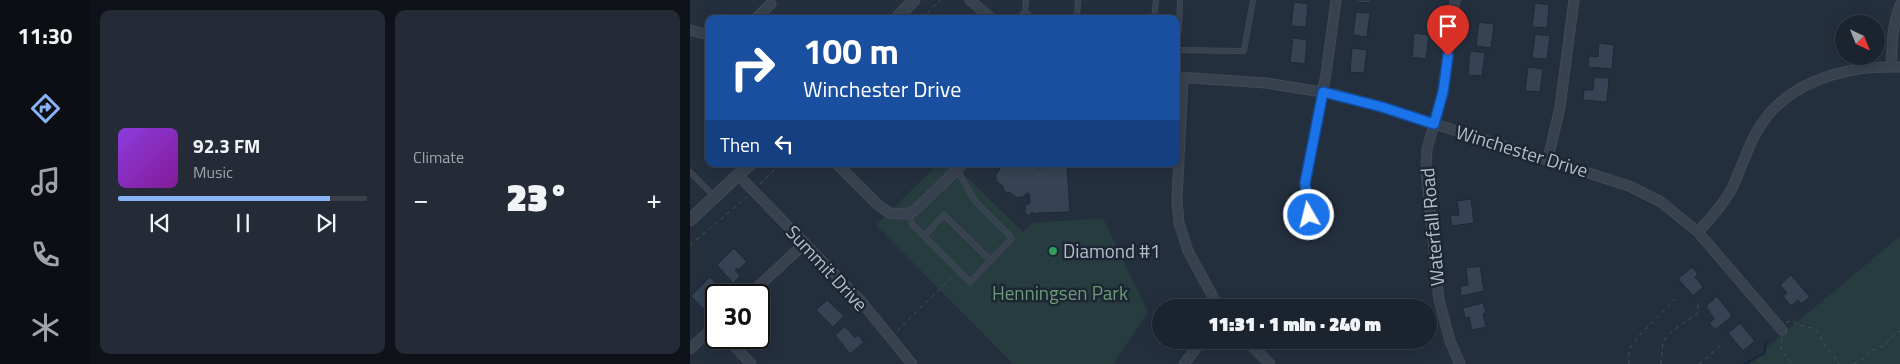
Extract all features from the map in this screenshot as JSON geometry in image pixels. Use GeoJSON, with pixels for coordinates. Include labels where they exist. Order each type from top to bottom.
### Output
{"type":"FeatureCollection","features":[{"type":"Feature","properties":{"kind":"street"},"geometry":{"type":"LineString","coordinates":[[900,15],[914,0]]}},
{"type":"Feature","properties":{"kind":"street"},"geometry":{"type":"LineString","coordinates":[[970,0],[987,15]]}},
{"type":"Feature","properties":{"kind":"street"},"geometry":{"type":"LineString","coordinates":[[1309,215],[1305,183],[1323,92],[1336,0]]}},
{"type":"Feature","properties":{"kind":"street","name":"Waterfall Road"},"geometry":{"type":"LineString","coordinates":[[1455,0],[1443,92],[1427,149],[1426,170],[1438,290],[1443,321],[1460,364]]}},
{"type":"Feature","properties":{"kind":"street"},"geometry":{"type":"LineString","coordinates":[[1548,159],[1560,107],[1574,0]]}},
{"type":"Feature","properties":{"kind":"street"},"geometry":{"type":"LineString","coordinates":[[759,15],[771,4]]}},
{"type":"Feature","properties":{"kind":"street"},"geometry":{"type":"LineString","coordinates":[[1698,232],[1718,210],[1728,194],[1759,126],[1783,100],[1802,86],[1837,72],[1865,68],[1895,67],[1892,37],[1894,22],[1900,5]]}},
{"type":"Feature","properties":{"kind":"street"},"geometry":{"type":"LineString","coordinates":[[690,30],[705,34]]}},
{"type":"Feature","properties":{"kind":"street","name":"Winchester Drive"},"geometry":{"type":"LineString","coordinates":[[1180,78],[1266,83],[1323,92],[1382,107],[1614,180],[1643,192],[1670,208],[1698,232],[1779,328]]}},
{"type":"Feature","properties":{"kind":"street"},"geometry":{"type":"LineString","coordinates":[[690,220],[747,167]]}},
{"type":"Feature","properties":{"kind":"street"},"geometry":{"type":"LineString","coordinates":[[840,167],[879,206],[890,213],[903,214],[914,211],[960,167]]}},
{"type":"Feature","properties":{"kind":"street"},"geometry":{"type":"LineString","coordinates":[[1178,167],[1177,200],[1179,222],[1188,250],[1214,299]]}},
{"type":"Feature","properties":{"kind":"street","name":"Summit Drive"},"geometry":{"type":"LineString","coordinates":[[738,175],[859,300],[912,364]]}},
{"type":"Feature","properties":{"kind":"street"},"geometry":{"type":"LineString","coordinates":[[761,284],[805,243]]}},
{"type":"Feature","properties":{"kind":"street"},"geometry":{"type":"LineString","coordinates":[[690,349],[705,335]]}},
{"type":"Feature","properties":{"kind":"street"},"geometry":{"type":"LineString","coordinates":[[737,349],[751,364]]}},
{"type":"Feature","properties":{"kind":"street"},"geometry":{"type":"LineString","coordinates":[[1184,364],[1195,349]]}},
{"type":"Feature","properties":{"kind":"street"},"geometry":{"type":"LineString","coordinates":[[1255,349],[1270,364]]}},
{"type":"Feature","properties":{"kind":"lane"},"geometry":{"type":"LineString","coordinates":[[1022,15],[1025,12],[1026,0]]}},
{"type":"Feature","properties":{"kind":"lane"},"geometry":{"type":"LineString","coordinates":[[1077,15],[1078,0]]}},
{"type":"Feature","properties":{"kind":"lane"},"geometry":{"type":"LineString","coordinates":[[1154,15],[1156,0]]}},
{"type":"Feature","properties":{"kind":"lane"},"geometry":{"type":"LineString","coordinates":[[1180,0],[1180,15]]}},
{"type":"Feature","properties":{"kind":"lane"},"geometry":{"type":"LineString","coordinates":[[1180,50],[1244,51],[1253,0]]}},
{"type":"Feature","properties":{"kind":"lane"},"geometry":{"type":"LineString","coordinates":[[1025,12],[1029,15]]}},
{"type":"Feature","properties":{"kind":"lane"},"geometry":{"type":"LineString","coordinates":[[908,213],[912,224],[970,282],[1012,238],[975,201],[960,167]]}},
{"type":"Feature","properties":{"kind":"lane"},"geometry":{"type":"LineString","coordinates":[[690,172],[715,197]]}},
{"type":"Feature","properties":{"kind":"lane"},"geometry":{"type":"LineString","coordinates":[[924,236],[944,215],[990,260]]}},
{"type":"Feature","properties":{"kind":"path"},"geometry":{"type":"LineString","coordinates":[[926,15],[940,0]]}},
{"type":"Feature","properties":{"kind":"path"},"geometry":{"type":"LineString","coordinates":[[690,245],[753,191],[777,167]]}},
{"type":"Feature","properties":{"kind":"path"},"geometry":{"type":"LineString","coordinates":[[890,338],[959,270]]}},
{"type":"Feature","properties":{"kind":"path"},"geometry":{"type":"LineString","coordinates":[[1629,364],[1629,349],[1637,338],[1675,299]]}},
{"type":"Feature","properties":{"kind":"path"},"geometry":{"type":"LineString","coordinates":[[1661,364],[1664,341],[1675,328],[1687,323],[1697,314],[1698,304]]}},
{"type":"Feature","properties":{"kind":"path"},"geometry":{"type":"LineString","coordinates":[[1792,364],[1781,350],[1779,328],[1793,320],[1799,325],[1813,327],[1839,364]]}},
{"type":"Feature","properties":{"kind":"path"},"geometry":{"type":"LineString","coordinates":[[1854,364],[1863,359],[1873,349],[1885,346],[1900,331]]}},
{"type":"Feature","properties":{"kind":"path"},"geometry":{"type":"LineString","coordinates":[[1699,364],[1718,348],[1723,341]]}},
{"type":"Feature","properties":{"kind":"green space","name":"Henningsen Park"},"geometry":{"type":"Polygon","coordinates":[[[935,167],[957,167],[1023,232],[1032,223],[1103,218],[1148,312],[1113,364],[1013,364],[876,225],[935,167]]]}},
{"type":"Feature","properties":{"kind":"green space"},"geometry":{"type":"Polygon","coordinates":[[[1900,236],[1900,364],[1747,364],[1900,236]]]}},
{"type":"Feature","properties":{"kind":"building"},"geometry":{"type":"Polygon","coordinates":[[[1356,0],[1371,0],[1371,3],[1356,2],[1356,0]]]}},
{"type":"Feature","properties":{"kind":"building"},"geometry":{"type":"Polygon","coordinates":[[[1294,2],[1308,4],[1306,27],[1291,26],[1294,2]]]}},
{"type":"Feature","properties":{"kind":"building"},"geometry":{"type":"Polygon","coordinates":[[[1535,3],[1549,5],[1547,28],[1532,27],[1535,3]]]}},
{"type":"Feature","properties":{"kind":"building"},"geometry":{"type":"Polygon","coordinates":[[[1356,12],[1370,13],[1367,37],[1353,35],[1356,12]]]}},
{"type":"Feature","properties":{"kind":"building"},"geometry":{"type":"Polygon","coordinates":[[[1479,22],[1494,24],[1491,48],[1476,46],[1479,22]]]}},
{"type":"Feature","properties":{"kind":"building"},"geometry":{"type":"Polygon","coordinates":[[[1414,33],[1429,35],[1426,59],[1412,57],[1414,33]]]}},
{"type":"Feature","properties":{"kind":"building"},"geometry":{"type":"Polygon","coordinates":[[[1535,34],[1550,36],[1547,59],[1532,58],[1535,34]]]}},
{"type":"Feature","properties":{"kind":"building"},"geometry":{"type":"Polygon","coordinates":[[[1293,38],[1307,40],[1305,64],[1290,62],[1293,38]]]}},
{"type":"Feature","properties":{"kind":"building"},"geometry":{"type":"Polygon","coordinates":[[[1599,43],[1614,45],[1612,69],[1588,67],[1589,56],[1598,57],[1599,43]]]}},
{"type":"Feature","properties":{"kind":"building"},"geometry":{"type":"Polygon","coordinates":[[[1352,48],[1367,50],[1364,73],[1350,72],[1352,48]]]}},
{"type":"Feature","properties":{"kind":"building"},"geometry":{"type":"Polygon","coordinates":[[[1470,51],[1485,53],[1482,76],[1468,75],[1470,51]]]}},
{"type":"Feature","properties":{"kind":"building"},"geometry":{"type":"Polygon","coordinates":[[[1528,67],[1543,69],[1540,92],[1525,91],[1528,67]]]}},
{"type":"Feature","properties":{"kind":"building"},"geometry":{"type":"Polygon","coordinates":[[[1594,77],[1609,78],[1607,102],[1583,100],[1584,90],[1593,90],[1594,77]]]}},
{"type":"Feature","properties":{"kind":"building"},"geometry":{"type":"Polygon","coordinates":[[[999,167],[1067,167],[1070,212],[1037,213],[1034,215],[1034,213],[1031,213],[1029,216],[1024,212],[1026,209],[1024,206],[1030,203],[1029,193],[1023,197],[1016,198],[1013,194],[1010,195],[1010,192],[1007,193],[1003,186],[996,181],[996,174],[1000,170],[999,167]]]}},
{"type":"Feature","properties":{"kind":"building"},"geometry":{"type":"Polygon","coordinates":[[[1471,199],[1474,223],[1452,226],[1450,216],[1459,215],[1457,201],[1471,199]]]}},
{"type":"Feature","properties":{"kind":"building"},"geometry":{"type":"Polygon","coordinates":[[[734,248],[747,262],[738,270],[737,268],[735,270],[740,276],[733,283],[717,265],[734,248]]]}},
{"type":"Feature","properties":{"kind":"building"},"geometry":{"type":"Polygon","coordinates":[[[1480,266],[1484,291],[1461,296],[1460,286],[1468,285],[1466,268],[1480,266]]]}},
{"type":"Feature","properties":{"kind":"building"},"geometry":{"type":"Polygon","coordinates":[[[1692,267],[1698,274],[1695,277],[1703,287],[1693,296],[1678,279],[1692,267]]]}},
{"type":"Feature","properties":{"kind":"building"},"geometry":{"type":"Polygon","coordinates":[[[1791,275],[1810,297],[1801,304],[1798,300],[1791,306],[1783,296],[1787,293],[1780,285],[1791,275]]]}},
{"type":"Feature","properties":{"kind":"building"},"geometry":{"type":"Polygon","coordinates":[[[710,277],[716,284],[705,284],[705,307],[703,309],[691,296],[710,277]]]}},
{"type":"Feature","properties":{"kind":"building"},"geometry":{"type":"Polygon","coordinates":[[[1717,296],[1732,316],[1715,330],[1709,323],[1714,319],[1706,306],[1717,296]]]}},
{"type":"Feature","properties":{"kind":"building"},"geometry":{"type":"Polygon","coordinates":[[[827,300],[844,316],[833,327],[816,310],[827,300]]]}},
{"type":"Feature","properties":{"kind":"building"},"geometry":{"type":"Polygon","coordinates":[[[1483,303],[1486,313],[1483,314],[1486,327],[1472,330],[1469,317],[1465,318],[1463,308],[1483,303]]]}},
{"type":"Feature","properties":{"kind":"building"},"geometry":{"type":"Polygon","coordinates":[[[1740,323],[1755,341],[1743,351],[1728,333],[1740,323]]]}},
{"type":"Feature","properties":{"kind":"building"},"geometry":{"type":"Polygon","coordinates":[[[845,326],[855,338],[858,335],[864,342],[850,354],[835,335],[845,326]]]}},
{"type":"Feature","properties":{"kind":"waterway"},"geometry":{"type":"LineString","coordinates":[[1745,364],[1764,353],[1766,342]]}},
{"type":"Feature","properties":{"kind":"place","name":"Diamond #1"},"geometry":{"type":"Point","coordinates":[1053,251]}},
{"type":"Feature","properties":{"kind":"route"},"geometry":{"type":"LineString","coordinates":[[1309,215],[1305,183],[1323,92],[1382,107],[1434,124],[1443,92],[1448,56]]}}]}
